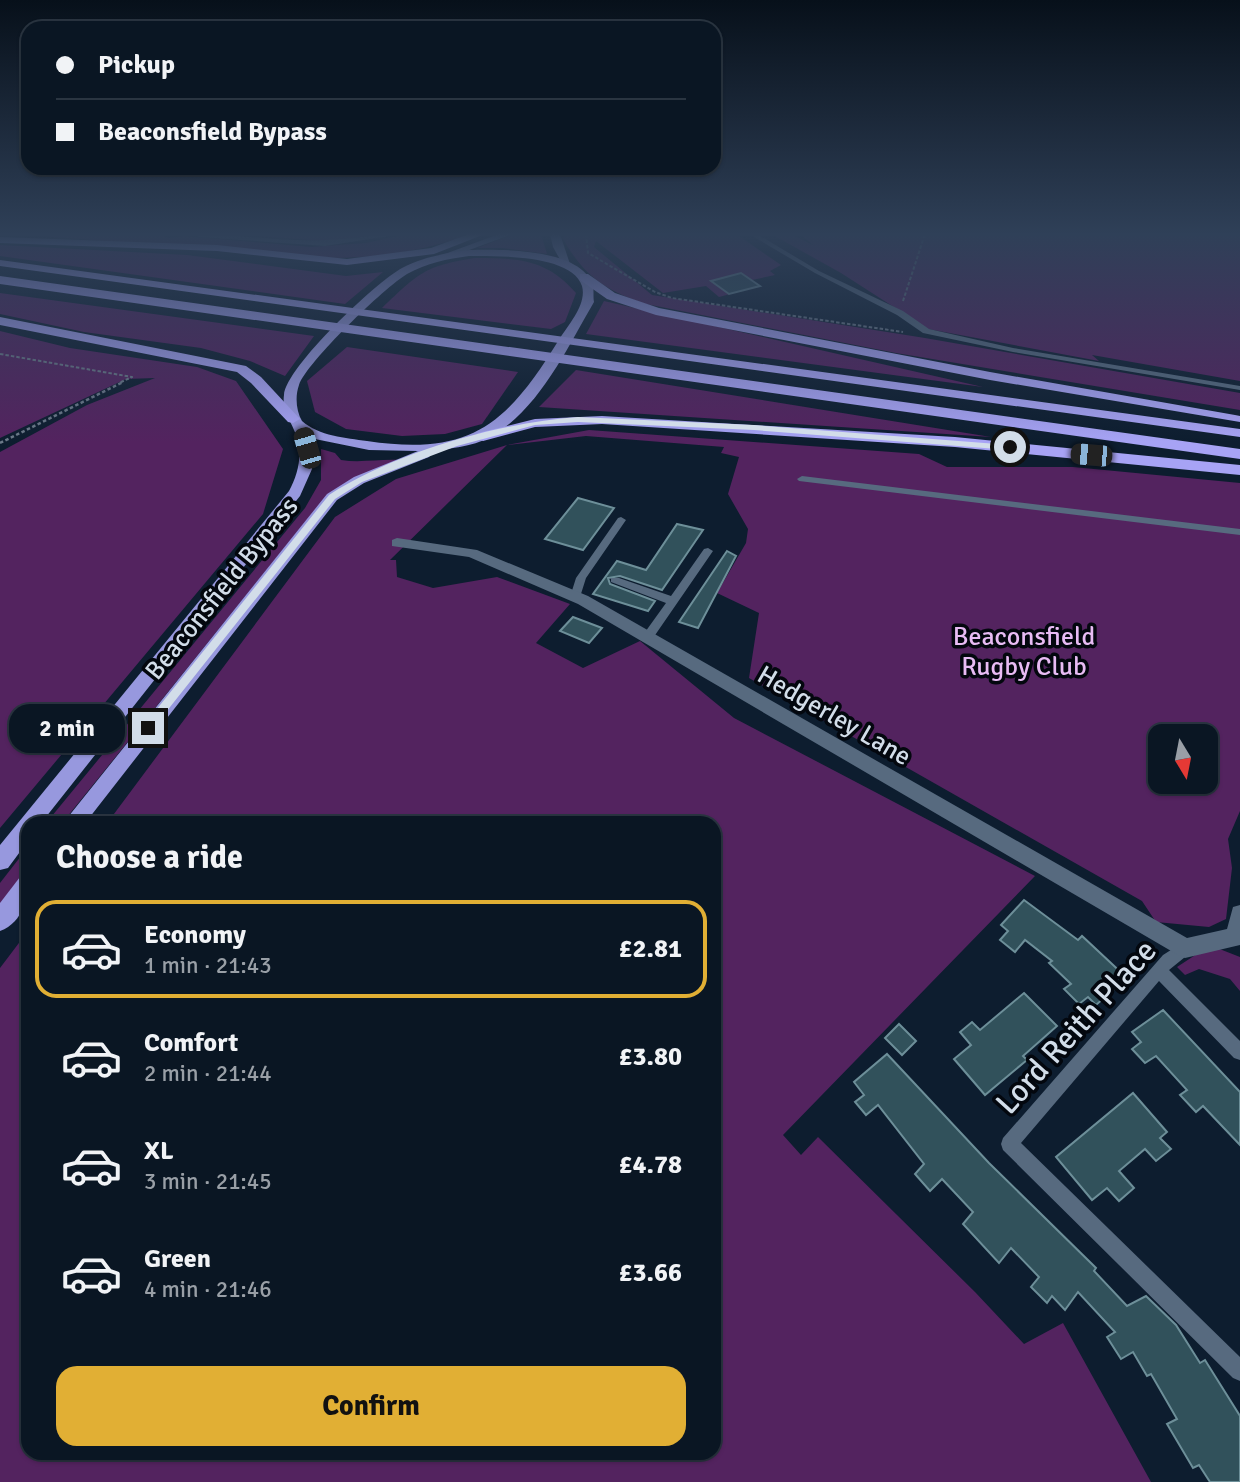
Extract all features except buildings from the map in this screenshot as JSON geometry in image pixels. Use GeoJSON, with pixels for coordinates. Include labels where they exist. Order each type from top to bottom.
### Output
{"type":"FeatureCollection","features":[{"type":"Feature","properties":{"kind":"highway"},"geometry":{"type":"LineString","coordinates":[[165,303],[1240,454]]}},
{"type":"Feature","properties":{"kind":"highway"},"geometry":{"type":"LineString","coordinates":[[293,303],[1240,433]]}},
{"type":"Feature","properties":{"kind":"highway","name":"Beaconsfield Bypass"},"geometry":{"type":"LineString","coordinates":[[35,816],[296,493],[305,477],[307,448],[290,401],[293,383],[317,354],[368,303]]}},
{"type":"Feature","properties":{"kind":"highway"},"geometry":{"type":"LineString","coordinates":[[483,436],[510,417],[533,387],[586,303]]}},
{"type":"Feature","properties":{"kind":"highway"},"geometry":{"type":"LineString","coordinates":[[632,303],[656,311],[990,376],[1240,419]]}},
{"type":"Feature","properties":{"kind":"highway"},"geometry":{"type":"LineString","coordinates":[[0,321],[241,369],[256,380],[297,424],[362,446],[388,449],[454,444],[535,423],[602,420],[928,440],[1240,470]]}},
{"type":"Feature","properties":{"kind":"highway","name":"Beaconsfield Bypass"},"geometry":{"type":"LineString","coordinates":[[79,816],[332,497],[359,480],[454,444]]}},
{"type":"Feature","properties":{"kind":"highway","name":"Beaconsfield Bypass"},"geometry":{"type":"LineString","coordinates":[[0,861],[21,834]]}},
{"type":"Feature","properties":{"kind":"highway"},"geometry":{"type":"LineString","coordinates":[[0,921],[21,893]]}},
{"type":"Feature","properties":{"kind":"street","name":"Hedgerley Lane"},"geometry":{"type":"LineString","coordinates":[[397,542],[472,553],[575,597],[1185,947]]}},
{"type":"Feature","properties":{"kind":"street"},"geometry":{"type":"LineString","coordinates":[[1185,947],[1238,940],[1240,914]]}},
{"type":"Feature","properties":{"kind":"lane"},"geometry":{"type":"LineString","coordinates":[[880,303],[926,331],[1240,388]]}},
{"type":"Feature","properties":{"kind":"lane"},"geometry":{"type":"LineString","coordinates":[[803,479],[1240,531]]}},
{"type":"Feature","properties":{"kind":"lane"},"geometry":{"type":"LineString","coordinates":[[575,597],[581,578],[621,520]]}},
{"type":"Feature","properties":{"kind":"lane"},"geometry":{"type":"LineString","coordinates":[[648,638],[708,551]]}},
{"type":"Feature","properties":{"kind":"lane"},"geometry":{"type":"LineString","coordinates":[[615,580],[673,601]]}},
{"type":"Feature","properties":{"kind":"lane","name":"Lord Reith Place"},"geometry":{"type":"LineString","coordinates":[[1009,1144],[1168,960],[1185,947]]}},
{"type":"Feature","properties":{"kind":"lane"},"geometry":{"type":"LineString","coordinates":[[1159,971],[1240,1052]]}},
{"type":"Feature","properties":{"kind":"lane"},"geometry":{"type":"LineString","coordinates":[[1009,1144],[1240,1371]]}},
{"type":"Feature","properties":{"kind":"path"},"geometry":{"type":"LineString","coordinates":[[900,313],[903,303]]}},
{"type":"Feature","properties":{"kind":"path"},"geometry":{"type":"LineString","coordinates":[[0,354],[132,377],[0,443]]}},
{"type":"Feature","properties":{"kind":"green space"},"geometry":{"type":"Polygon","coordinates":[[[0,303],[74,303],[314,336],[285,376],[250,361],[201,348],[84,332],[0,314],[0,303]]]}},
{"type":"Feature","properties":{"kind":"green space"},"geometry":{"type":"Polygon","coordinates":[[[387,303],[572,303],[565,322],[551,329],[382,308],[387,303]]]}},
{"type":"Feature","properties":{"kind":"green space"},"geometry":{"type":"Polygon","coordinates":[[[603,303],[614,303],[983,387],[586,334],[603,303]]]}},
{"type":"Feature","properties":{"kind":"green space"},"geometry":{"type":"Polygon","coordinates":[[[644,303],[704,303],[925,338],[1240,393],[1240,410],[896,353],[644,303]]]}},
{"type":"Feature","properties":{"kind":"green space"},"geometry":{"type":"Polygon","coordinates":[[[888,303],[1240,303],[1240,381],[1092,355],[1099,361],[928,329],[888,303]]]}},
{"type":"Feature","properties":{"kind":"green space"},"geometry":{"type":"Polygon","coordinates":[[[0,331],[70,348],[197,367],[236,381],[283,449],[263,514],[0,828],[0,452],[87,405],[155,378],[126,379],[0,438],[0,331]]]}},
{"type":"Feature","properties":{"kind":"green space"},"geometry":{"type":"Polygon","coordinates":[[[347,347],[518,372],[482,424],[445,434],[402,436],[346,429],[315,412],[307,381],[347,347]]]}},
{"type":"Feature","properties":{"kind":"green space"},"geometry":{"type":"Polygon","coordinates":[[[576,370],[991,437],[539,407],[576,370]]]}},
{"type":"Feature","properties":{"kind":"green space","name":"Beaconsfield Rugby Club"},"geometry":{"type":"Polygon","coordinates":[[[589,430],[919,454],[947,467],[1073,467],[1240,483],[1240,811],[1228,839],[1232,868],[1226,919],[1209,927],[1156,922],[1142,901],[749,678],[759,613],[717,593],[746,543],[748,529],[728,494],[739,457],[721,453],[724,447],[586,436],[507,445],[589,430]]]}},
{"type":"Feature","properties":{"kind":"green space"},"geometry":{"type":"Polygon","coordinates":[[[507,445],[390,560],[396,560],[397,577],[433,588],[497,577],[570,604],[536,643],[583,668],[640,641],[734,718],[1035,876],[783,1135],[801,1155],[818,1137],[1024,1344],[1063,1323],[1151,1482],[0,1482],[0,968],[21,940],[21,1460],[721,1460],[721,816],[112,816],[335,517],[396,479],[507,445]]]}},
{"type":"Feature","properties":{"kind":"green space"},"geometry":{"type":"Polygon","coordinates":[[[321,449],[335,453],[341,460],[399,460],[318,506],[68,816],[52,816],[305,508],[321,480],[321,449]]]}},
{"type":"Feature","properties":{"kind":"green space"},"geometry":{"type":"Polygon","coordinates":[[[21,856],[21,877],[0,905],[0,883],[21,856]]]}},
{"type":"Feature","properties":{"kind":"green space"},"geometry":{"type":"Polygon","coordinates":[[[1217,948],[1240,957],[1240,991],[1230,979],[1199,969],[1185,975],[1177,967],[1203,950],[1217,948]]]}},
{"type":"Feature","properties":{"kind":"route"},"geometry":{"type":"LineString","coordinates":[[148,728],[332,497],[359,480],[403,461],[454,444],[535,423],[578,419],[754,428],[1010,447]]}}]}
